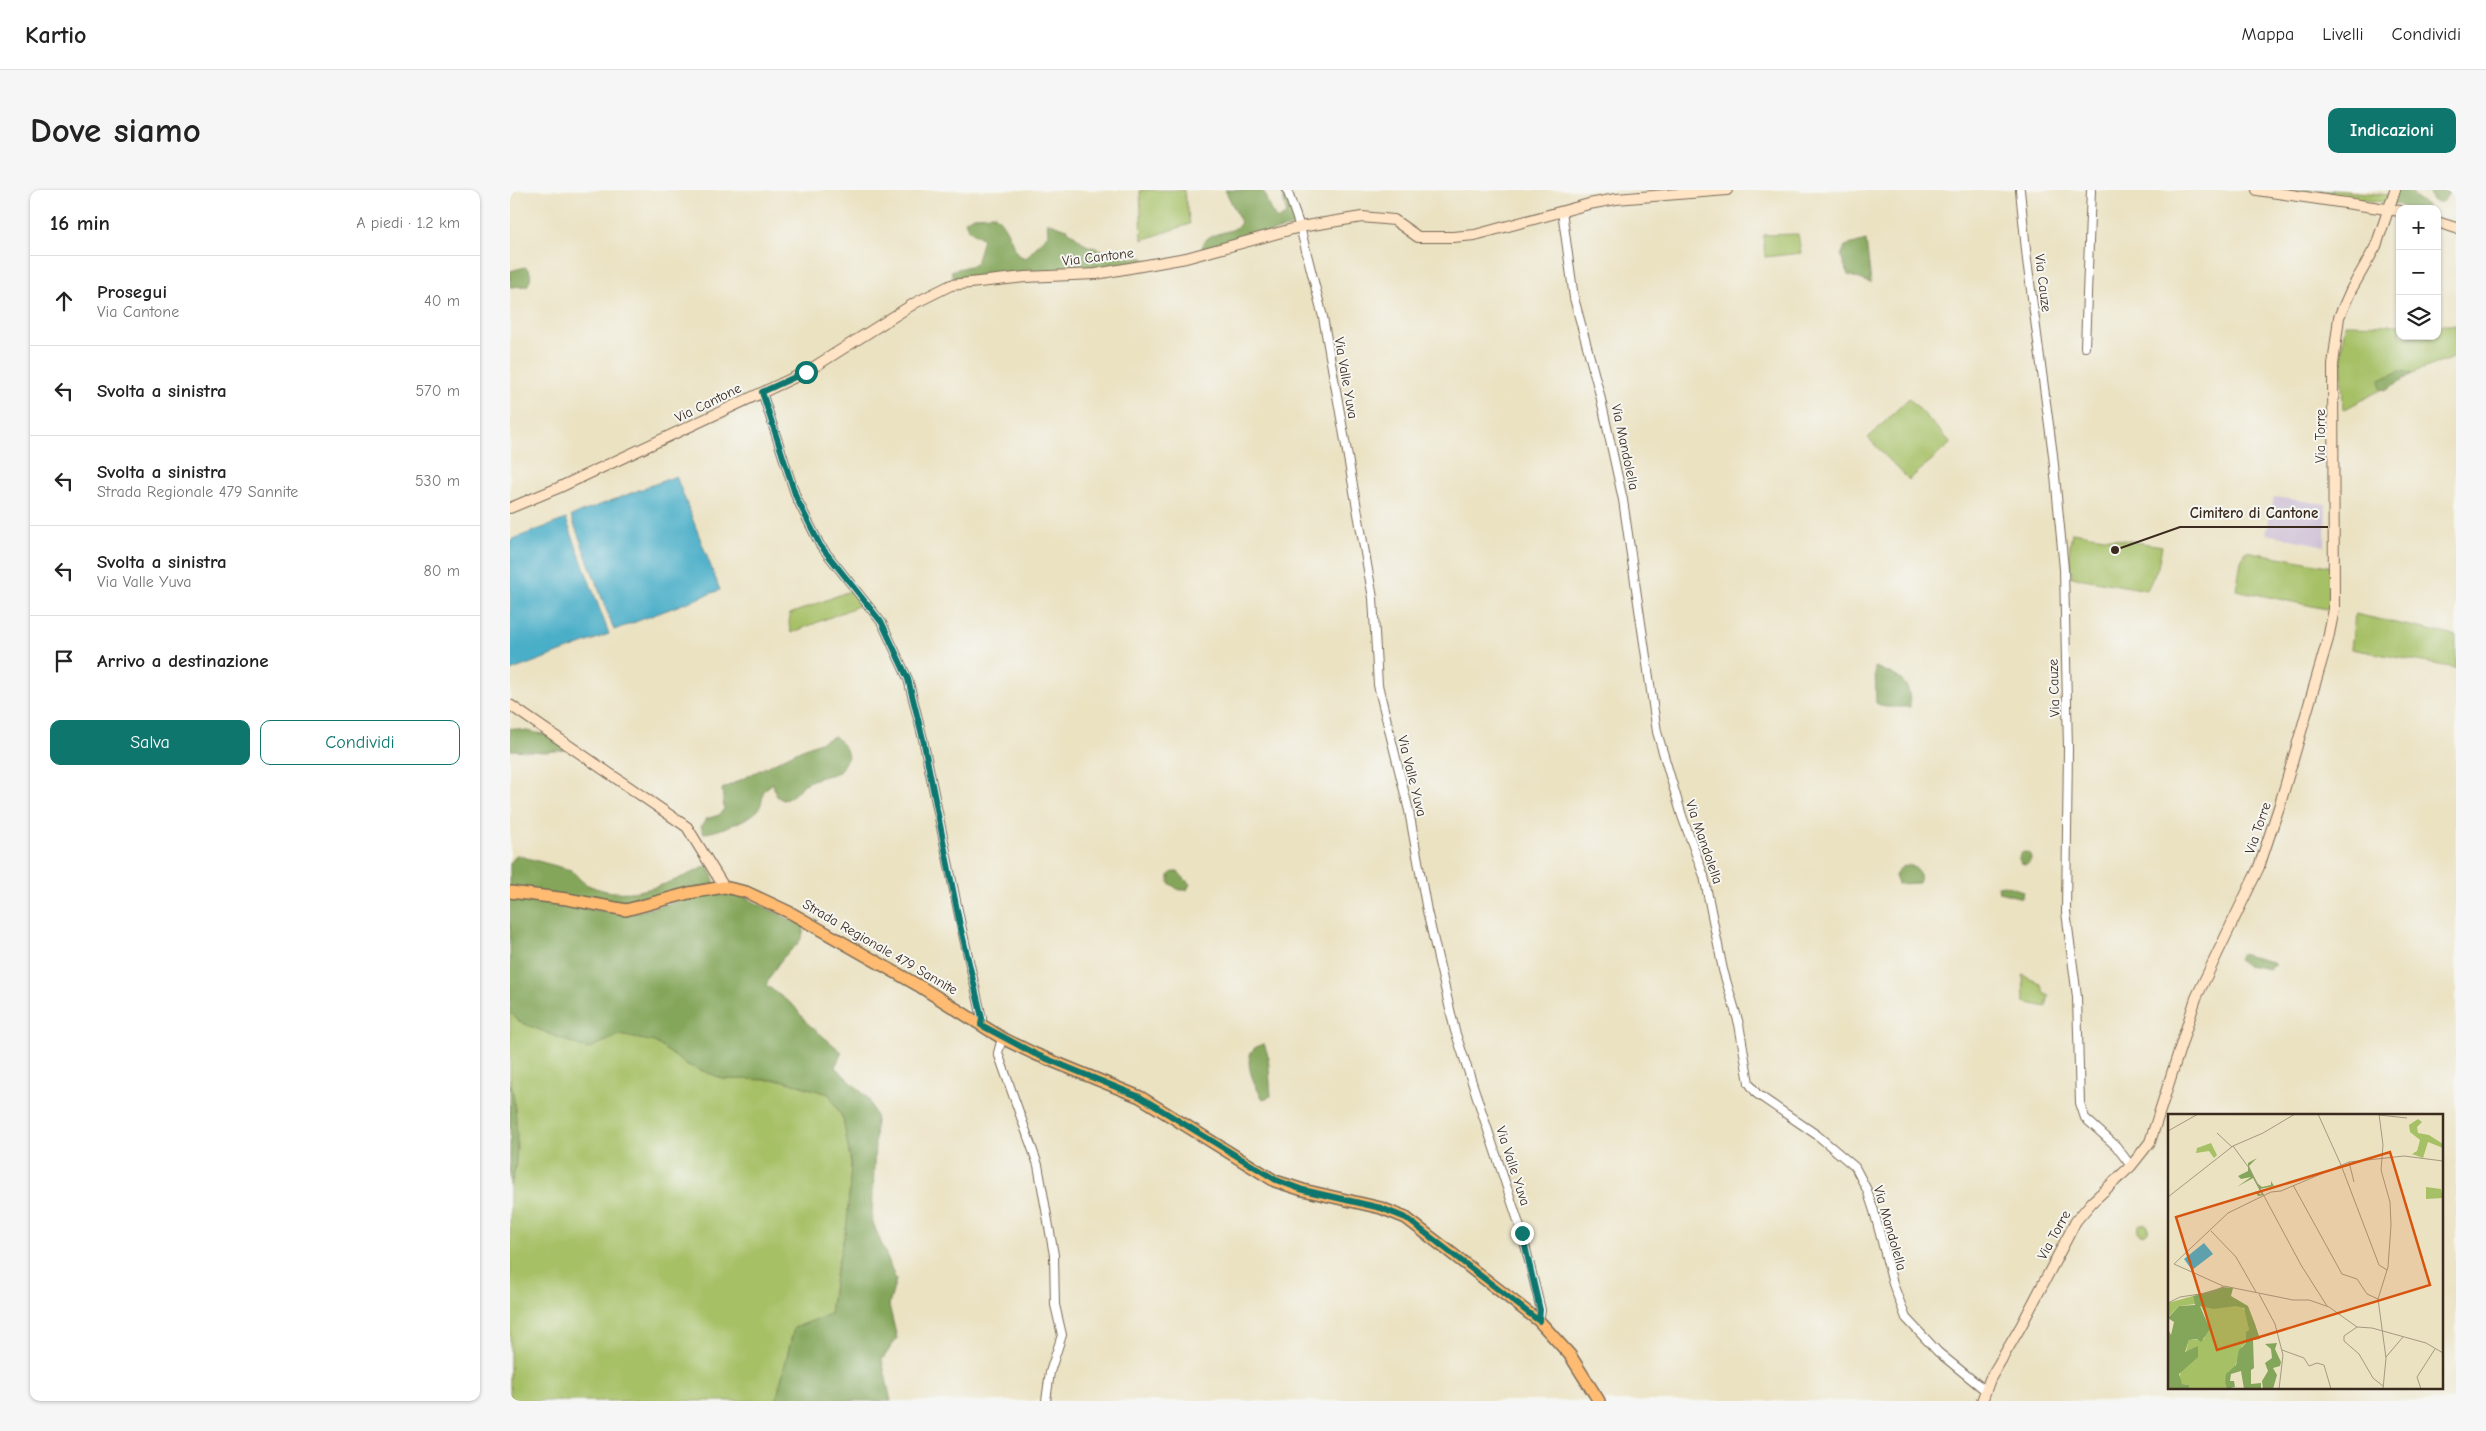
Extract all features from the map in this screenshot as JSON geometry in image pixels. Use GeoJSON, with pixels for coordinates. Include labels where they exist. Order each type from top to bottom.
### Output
{"type":"FeatureCollection","features":[{"type":"Feature","properties":{"kind":"main road","name":"Via Cantone"},"geometry":{"type":"LineString","coordinates":[[510,508],[558,488],[806,372],[915,302],[952,285],[1025,277],[1096,274],[1186,258],[1300,227],[1362,217],[1394,220],[1418,237],[1453,237],[1475,235],[1562,211],[1616,199],[1727,190]]}},
{"type":"Feature","properties":{"kind":"main road"},"geometry":{"type":"LineString","coordinates":[[2258,190],[2396,210]]}},
{"type":"Feature","properties":{"kind":"main road","name":"Via Torre"},"geometry":{"type":"LineString","coordinates":[[1984,1396],[2076,1221],[2092,1202],[2130,1166],[2150,1142],[2196,998],[2259,867],[2280,804],[2328,639],[2334,609],[2333,365],[2339,317],[2351,290],[2376,246],[2395,190]]}},
{"type":"Feature","properties":{"kind":"main road"},"geometry":{"type":"LineString","coordinates":[[2441,223],[2456,228]]}},
{"type":"Feature","properties":{"kind":"main road"},"geometry":{"type":"LineString","coordinates":[[510,705],[687,827],[724,886]]}},
{"type":"Feature","properties":{"kind":"main road","name":"Strada Regionale 479 Sannite"},"geometry":{"type":"LineString","coordinates":[[510,892],[567,899],[626,910],[689,893],[724,886],[746,892],[791,913],[921,987],[1002,1038],[1035,1054],[1140,1097],[1276,1180],[1303,1190],[1381,1208],[1406,1218],[1539,1321],[1570,1355],[1599,1401]]}},
{"type":"Feature","properties":{"kind":"street","name":"Via Valle Yuva"},"geometry":{"type":"LineString","coordinates":[[1287,190],[1300,227],[1322,317],[1372,598],[1378,685],[1410,811],[1427,911],[1455,1032],[1522,1233],[1540,1310],[1539,1321]]}},
{"type":"Feature","properties":{"kind":"street","name":"Via Cauze"},"geometry":{"type":"LineString","coordinates":[[2020,190],[2027,260],[2053,455],[2064,569],[2068,749],[2066,912],[2076,997],[2080,1103],[2085,1118],[2116,1146],[2130,1166]]}},
{"type":"Feature","properties":{"kind":"street"},"geometry":{"type":"LineString","coordinates":[[2085,347],[2091,190]]}},
{"type":"Feature","properties":{"kind":"street","name":"Via Mandolella"},"geometry":{"type":"LineString","coordinates":[[1562,211],[1574,298],[1600,395],[1623,500],[1657,732],[1682,816],[1704,876],[1723,970],[1740,1024],[1749,1083],[1757,1094],[1817,1135],[1855,1167],[1864,1182],[1874,1210],[1899,1304],[1906,1318],[1984,1396]]}},
{"type":"Feature","properties":{"kind":"street"},"geometry":{"type":"LineString","coordinates":[[762,392],[796,497],[820,545],[882,623],[908,679],[923,739],[960,925],[982,1018],[981,1025]]}},
{"type":"Feature","properties":{"kind":"street"},"geometry":{"type":"LineString","coordinates":[[1002,1038],[998,1052],[1038,1165],[1054,1254],[1055,1305],[1062,1334],[1050,1372],[1046,1401]]}},
{"type":"Feature","properties":{"kind":"shaded area"},"geometry":{"type":"Polygon","coordinates":[[[2274,497],[2326,504],[2325,546],[2266,534],[2274,497]]]}},
{"type":"Feature","properties":{"kind":"green space"},"geometry":{"type":"Polygon","coordinates":[[[1140,190],[1184,190],[1190,224],[1142,240],[1140,190]]]}},
{"type":"Feature","properties":{"kind":"green space"},"geometry":{"type":"Polygon","coordinates":[[[1225,190],[1263,190],[1270,209],[1277,220],[1287,214],[1281,190],[1285,190],[1296,225],[1202,252],[1203,244],[1207,239],[1232,230],[1241,222],[1225,190]]]}},
{"type":"Feature","properties":{"kind":"green space"},"geometry":{"type":"Polygon","coordinates":[[[2280,190],[2333,190],[2330,197],[2280,190]]]}},
{"type":"Feature","properties":{"kind":"green space"},"geometry":{"type":"Polygon","coordinates":[[[2333,190],[2389,195],[2385,202],[2330,197],[2333,190]]]}},
{"type":"Feature","properties":{"kind":"green space"},"geometry":{"type":"Polygon","coordinates":[[[2396,190],[2410,190],[2416,198],[2427,205],[2399,205],[2391,202],[2396,190]]]}},
{"type":"Feature","properties":{"kind":"green space"},"geometry":{"type":"Polygon","coordinates":[[[2428,190],[2450,190],[2444,201],[2436,203],[2432,200],[2428,190]]]}},
{"type":"Feature","properties":{"kind":"green space"},"geometry":{"type":"Polygon","coordinates":[[[995,215],[1006,229],[1018,255],[1026,258],[1048,234],[1047,222],[1067,229],[1086,245],[1123,257],[1143,258],[1148,262],[1093,271],[956,284],[951,271],[976,264],[983,239],[968,229],[965,221],[973,216],[995,215]]]}},
{"type":"Feature","properties":{"kind":"green space"},"geometry":{"type":"Polygon","coordinates":[[[1798,234],[1801,253],[1765,257],[1763,235],[1798,234]]]}},
{"type":"Feature","properties":{"kind":"green space"},"geometry":{"type":"Polygon","coordinates":[[[1866,240],[1871,283],[1848,275],[1841,256],[1845,246],[1866,240]]]}},
{"type":"Feature","properties":{"kind":"green space"},"geometry":{"type":"Polygon","coordinates":[[[525,267],[528,269],[530,276],[527,286],[510,287],[510,271],[525,267]]]}},
{"type":"Feature","properties":{"kind":"green space"},"geometry":{"type":"Polygon","coordinates":[[[2345,324],[2396,325],[2396,340],[2441,340],[2441,325],[2456,325],[2456,357],[2419,370],[2343,410],[2341,354],[2345,324]]]}},
{"type":"Feature","properties":{"kind":"green space"},"geometry":{"type":"Polygon","coordinates":[[[2399,371],[2414,373],[2385,390],[2380,388],[2380,380],[2399,371]]]}},
{"type":"Feature","properties":{"kind":"green space"},"geometry":{"type":"Polygon","coordinates":[[[1909,398],[1951,443],[1909,480],[1868,438],[1909,398]]]}},
{"type":"Feature","properties":{"kind":"green space"},"geometry":{"type":"Polygon","coordinates":[[[2072,532],[2162,546],[2158,567],[2147,590],[2072,577],[2069,553],[2072,532]]]}},
{"type":"Feature","properties":{"kind":"green space"},"geometry":{"type":"Polygon","coordinates":[[[2246,551],[2333,567],[2331,610],[2236,590],[2241,561],[2246,551]]]}},
{"type":"Feature","properties":{"kind":"green space"},"geometry":{"type":"Polygon","coordinates":[[[852,590],[863,604],[791,633],[789,624],[790,614],[852,590]]]}},
{"type":"Feature","properties":{"kind":"green space"},"geometry":{"type":"Polygon","coordinates":[[[2355,614],[2456,636],[2456,668],[2351,649],[2355,614]]]}},
{"type":"Feature","properties":{"kind":"green space"},"geometry":{"type":"Polygon","coordinates":[[[1875,667],[1896,676],[1905,684],[1910,698],[1910,707],[1885,707],[1876,703],[1875,667]]]}},
{"type":"Feature","properties":{"kind":"green space"},"geometry":{"type":"Polygon","coordinates":[[[510,728],[548,735],[566,750],[545,752],[510,750],[510,728]]]}},
{"type":"Feature","properties":{"kind":"green space"},"geometry":{"type":"Polygon","coordinates":[[[835,736],[846,749],[848,757],[839,772],[808,782],[794,795],[783,800],[776,796],[773,783],[763,791],[760,805],[754,814],[733,825],[704,833],[701,827],[706,819],[719,815],[724,809],[722,789],[800,750],[835,736]]]}},
{"type":"Feature","properties":{"kind":"green space"},"geometry":{"type":"Polygon","coordinates":[[[2025,852],[2031,858],[2025,864],[2019,858],[2025,852]]]}},
{"type":"Feature","properties":{"kind":"green space"},"geometry":{"type":"Polygon","coordinates":[[[516,855],[571,870],[586,884],[603,890],[635,892],[650,889],[709,865],[715,884],[626,906],[510,887],[510,864],[516,855]]]}},
{"type":"Feature","properties":{"kind":"green space"},"geometry":{"type":"Polygon","coordinates":[[[1910,865],[1919,872],[1919,883],[1898,884],[1895,876],[1897,871],[1910,865]]]}},
{"type":"Feature","properties":{"kind":"green space"},"geometry":{"type":"Polygon","coordinates":[[[1173,872],[1178,872],[1190,884],[1187,890],[1179,890],[1169,883],[1169,875],[1173,872]]]}},
{"type":"Feature","properties":{"kind":"green space"},"geometry":{"type":"Polygon","coordinates":[[[2004,885],[2023,891],[2022,898],[1999,892],[1998,886],[2004,885]]]}},
{"type":"Feature","properties":{"kind":"green space"},"geometry":{"type":"Polygon","coordinates":[[[717,893],[744,897],[804,926],[804,932],[800,941],[780,961],[766,985],[794,1006],[807,1023],[842,1052],[835,1067],[868,1098],[876,1117],[872,1220],[896,1280],[889,1305],[897,1338],[882,1360],[891,1401],[776,1401],[794,1328],[830,1314],[835,1276],[847,1224],[851,1164],[843,1119],[829,1094],[781,1080],[724,1079],[685,1064],[655,1042],[620,1035],[587,1049],[520,1022],[510,1012],[510,896],[626,915],[717,893]]]}},
{"type":"Feature","properties":{"kind":"green space"},"geometry":{"type":"Polygon","coordinates":[[[2241,954],[2272,962],[2275,965],[2270,969],[2246,965],[2238,960],[2241,954]]]}},
{"type":"Feature","properties":{"kind":"green space"},"geometry":{"type":"Polygon","coordinates":[[[2023,975],[2042,985],[2044,994],[2049,995],[2046,1007],[2024,1002],[2023,975]]]}},
{"type":"Feature","properties":{"kind":"green space"},"geometry":{"type":"Polygon","coordinates":[[[510,1012],[520,1022],[587,1049],[620,1035],[655,1042],[685,1064],[724,1079],[781,1080],[829,1094],[843,1119],[851,1164],[847,1224],[835,1276],[830,1315],[794,1328],[776,1401],[510,1401],[510,1187],[514,1174],[517,1147],[510,1079],[510,1012]]]}},
{"type":"Feature","properties":{"kind":"green space"},"geometry":{"type":"Polygon","coordinates":[[[1264,1044],[1268,1055],[1271,1096],[1263,1099],[1255,1085],[1249,1060],[1251,1053],[1256,1047],[1264,1044]]]}},
{"type":"Feature","properties":{"kind":"green space"},"geometry":{"type":"Polygon","coordinates":[[[510,1079],[517,1133],[517,1148],[516,1163],[510,1187],[510,1079]]]}},
{"type":"Feature","properties":{"kind":"green space"},"geometry":{"type":"Polygon","coordinates":[[[2141,1224],[2145,1224],[2148,1229],[2147,1233],[2141,1234],[2138,1231],[2138,1227],[2141,1224]]]}},
{"type":"Feature","properties":{"kind":"water"},"geometry":{"type":"Polygon","coordinates":[[[676,476],[720,590],[614,630],[571,516],[676,476]]]}},
{"type":"Feature","properties":{"kind":"water"},"geometry":{"type":"Polygon","coordinates":[[[566,519],[609,634],[510,671],[510,540],[566,519]]]}},
{"type":"Feature","properties":{"kind":"place","name":"Cimitero di Cantone"},"geometry":{"type":"Point","coordinates":[2115,550]}},
{"type":"Feature","properties":{"kind":"route"},"geometry":{"type":"LineString","coordinates":[[806,372],[762,392],[796,497],[820,545],[848,577],[882,623],[908,679],[923,739],[960,925],[982,1018],[981,1025],[1002,1038],[1035,1054],[1140,1097],[1257,1171],[1276,1180],[1303,1190],[1381,1208],[1406,1218],[1539,1321],[1541,1316],[1540,1310],[1522,1233]]}}]}
